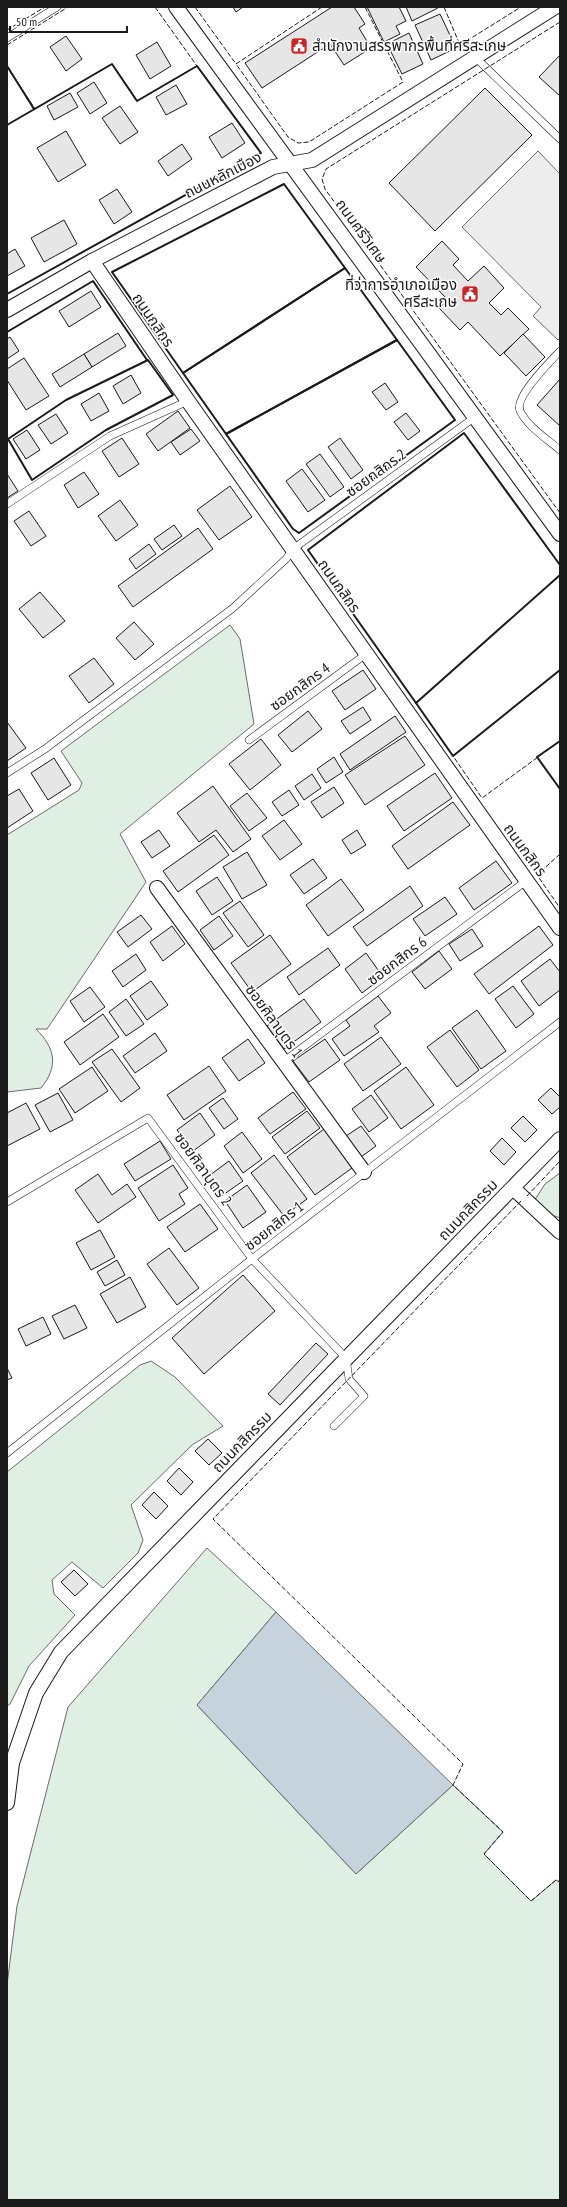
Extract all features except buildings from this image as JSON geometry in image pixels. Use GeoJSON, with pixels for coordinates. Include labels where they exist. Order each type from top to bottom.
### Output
{"type":"FeatureCollection","features":[{"type":"Feature","properties":{"kind":"street","name":"ถนนศรีวิเศษ"},"geometry":{"type":"LineString","coordinates":[[176,7],[475,417],[558,526]]}},
{"type":"Feature","properties":{"kind":"street","name":"ถนนหลักเมือง"},"geometry":{"type":"LineString","coordinates":[[7,310],[92,261],[273,167],[312,160],[555,7]]}},
{"type":"Feature","properties":{"kind":"street","name":"ถนนกสิกร"},"geometry":{"type":"LineString","coordinates":[[92,261],[188,401],[560,928]]}},
{"type":"Feature","properties":{"kind":"street","name":"ซอยศิลาบุตร 1"},"geometry":{"type":"LineString","coordinates":[[157,888],[282,1062],[364,1172]]}},
{"type":"Feature","properties":{"kind":"street","name":"ถนนกสิกรรม"},"geometry":{"type":"LineString","coordinates":[[7,1803],[12,1763],[36,1693],[61,1652],[560,1139]]}},
{"type":"Feature","properties":{"kind":"street"},"geometry":{"type":"LineString","coordinates":[[513,1188],[560,1232]]}},
{"type":"Feature","properties":{"kind":"lane"},"geometry":{"type":"LineString","coordinates":[[7,38],[57,7]]}},
{"type":"Feature","properties":{"kind":"lane"},"geometry":{"type":"LineString","coordinates":[[475,57],[560,139]]}},
{"type":"Feature","properties":{"kind":"lane"},"geometry":{"type":"LineString","coordinates":[[560,351],[521,397],[519,409],[526,419],[560,450]]}},
{"type":"Feature","properties":{"kind":"lane"},"geometry":{"type":"LineString","coordinates":[[7,504],[110,436],[188,401]]}},
{"type":"Feature","properties":{"kind":"lane","name":"ซอยกสิกร 2"},"geometry":{"type":"LineString","coordinates":[[7,773],[45,749],[234,608],[286,559],[293,549],[475,417]]}},
{"type":"Feature","properties":{"kind":"lane","name":"ซอยกสิกร 4"},"geometry":{"type":"LineString","coordinates":[[249,740],[366,654]]}},
{"type":"Feature","properties":{"kind":"lane","name":"ซอยกสิกร 6"},"geometry":{"type":"LineString","coordinates":[[282,1062],[526,881]]}},
{"type":"Feature","properties":{"kind":"lane","name":"ซอยกสิกร 1"},"geometry":{"type":"LineString","coordinates":[[7,1453],[252,1259],[560,1022]]}},
{"type":"Feature","properties":{"kind":"lane","name":"ซอยศิลาบุตร 2"},"geometry":{"type":"LineString","coordinates":[[7,1202],[148,1118],[252,1259],[346,1358]]}},
{"type":"Feature","properties":{"kind":"lane"},"geometry":{"type":"LineString","coordinates":[[334,1426],[364,1396],[349,1379],[346,1358]]}},
{"type":"Feature","properties":{"kind":"green space"},"geometry":{"type":"Polygon","coordinates":[[[230,625],[240,639],[254,724],[120,834],[146,882],[47,1029],[36,1029],[51,1050],[52,1065],[47,1080],[41,1088],[7,1092],[7,835],[79,790],[82,783],[61,751],[230,625]]]}},
{"type":"Feature","properties":{"kind":"green space"},"geometry":{"type":"Polygon","coordinates":[[[560,1173],[560,1218],[544,1212],[534,1201],[545,1184],[560,1173]]]}},
{"type":"Feature","properties":{"kind":"green space"},"geometry":{"type":"Polygon","coordinates":[[[151,1361],[175,1377],[223,1426],[192,1445],[131,1505],[143,1540],[138,1553],[103,1588],[72,1562],[52,1580],[54,1594],[75,1615],[29,1666],[10,1704],[7,1706],[7,1472],[140,1365],[151,1361]]]}},
{"type":"Feature","properties":{"kind":"green space"},"geometry":{"type":"Polygon","coordinates":[[[207,1548],[276,1612],[197,1705],[356,1874],[453,1785],[503,1832],[484,1854],[531,1901],[556,1880],[560,1882],[560,2200],[7,2200],[7,1985],[17,1906],[68,1707],[207,1548]]]}},
{"type":"Feature","properties":{"kind":"shaded area"},"geometry":{"type":"Polygon","coordinates":[[[538,151],[560,174],[560,338],[558,340],[533,316],[541,307],[462,227],[538,151]]]}},
{"type":"Feature","properties":{"kind":"shaded area"},"geometry":{"type":"Polygon","coordinates":[[[276,1612],[453,1785],[356,1874],[197,1705],[276,1612]]]}},
{"type":"Feature","properties":{"kind":"fence"},"geometry":{"type":"LineString","coordinates":[[7,30],[45,7]]}},
{"type":"Feature","properties":{"kind":"fence"},"geometry":{"type":"LineString","coordinates":[[7,45],[68,7]]}},
{"type":"Feature","properties":{"kind":"fence"},"geometry":{"type":"LineString","coordinates":[[7,66],[35,109],[112,64],[137,101],[197,66],[155,7]]}},
{"type":"Feature","properties":{"kind":"fence"},"geometry":{"type":"LineString","coordinates":[[195,7],[236,64],[237,63]]}},
{"type":"Feature","properties":{"kind":"fence"},"geometry":{"type":"LineString","coordinates":[[322,7],[236,64],[288,137],[298,143],[309,142],[403,82],[365,7]]}},
{"type":"Feature","properties":{"kind":"fence"},"geometry":{"type":"LineString","coordinates":[[444,7],[460,45],[521,7]]}},
{"type":"Feature","properties":{"kind":"fence"},"geometry":{"type":"LineString","coordinates":[[560,22],[326,169],[322,179],[325,189],[560,513]]}},
{"type":"Feature","properties":{"kind":"fence"},"geometry":{"type":"LineString","coordinates":[[560,670],[453,756],[482,798],[560,741]]}},
{"type":"Feature","properties":{"kind":"fence"},"geometry":{"type":"LineString","coordinates":[[560,854],[537,875],[560,908]]}},
{"type":"Feature","properties":{"kind":"fence"},"geometry":{"type":"LineString","coordinates":[[527,1196],[560,1161]]}},
{"type":"Feature","properties":{"kind":"fence"},"geometry":{"type":"LineString","coordinates":[[521,1201],[213,1519],[463,1764],[453,1785],[503,1832],[484,1854],[531,1901],[556,1880],[560,1882]]}},
{"type":"Feature","properties":{"kind":"wall"},"geometry":{"type":"LineString","coordinates":[[7,125],[112,64],[137,101],[197,66],[261,153],[7,294]]}},
{"type":"Feature","properties":{"kind":"wall"},"geometry":{"type":"LineString","coordinates":[[7,66],[34,109]]}},
{"type":"Feature","properties":{"kind":"wall"},"geometry":{"type":"LineString","coordinates":[[284,184],[345,268],[183,373],[112,272],[284,184]]}},
{"type":"Feature","properties":{"kind":"wall"},"geometry":{"type":"LineString","coordinates":[[345,268],[397,340],[226,434],[183,373],[345,268]]}},
{"type":"Feature","properties":{"kind":"wall"},"geometry":{"type":"LineString","coordinates":[[7,332],[93,281],[147,360]]}},
{"type":"Feature","properties":{"kind":"wall"},"geometry":{"type":"LineString","coordinates":[[397,340],[455,420],[299,533],[293,529],[226,434],[397,340]]}},
{"type":"Feature","properties":{"kind":"wall"},"geometry":{"type":"LineString","coordinates":[[148,360],[173,395],[106,430],[32,480],[8,439],[66,400],[148,360]]}},
{"type":"Feature","properties":{"kind":"wall"},"geometry":{"type":"LineString","coordinates":[[560,565],[464,433],[308,550],[416,703],[560,575]]}},
{"type":"Feature","properties":{"kind":"wall"},"geometry":{"type":"LineString","coordinates":[[417,702],[416,703],[453,756],[560,670]]}},
{"type":"Feature","properties":{"kind":"wall"},"geometry":{"type":"LineString","coordinates":[[560,741],[537,757],[560,789]]}},
{"type":"Feature","properties":{"kind":"place","name":"สำนักงานสรรพากรพื้นที่ศรีสะเกษ"},"geometry":{"type":"Point","coordinates":[299,46]}},
{"type":"Feature","properties":{"kind":"place","name":"ที่ว่าการอำเภอเมือง ศรีสะเกษ"},"geometry":{"type":"Point","coordinates":[470,294]}}]}
